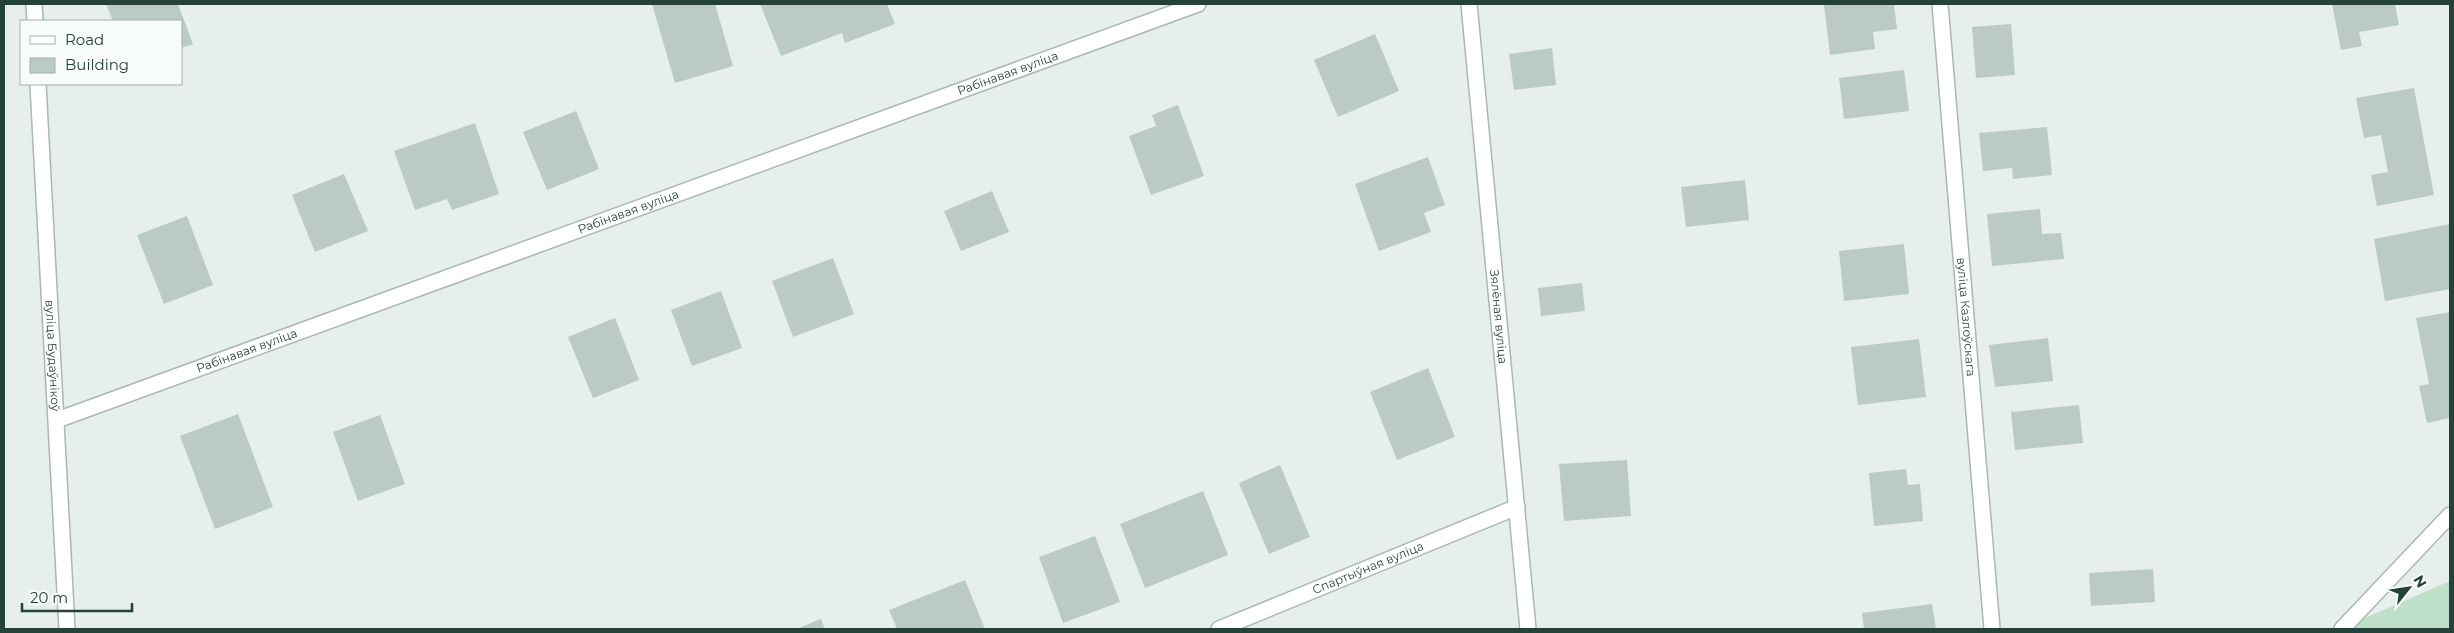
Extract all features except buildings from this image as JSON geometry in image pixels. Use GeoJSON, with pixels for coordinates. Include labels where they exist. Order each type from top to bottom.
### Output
{"type":"FeatureCollection","features":[{"type":"Feature","properties":{"kind":"street"},"geometry":{"type":"LineString","coordinates":[[34,4],[35,20]]}},
{"type":"Feature","properties":{"kind":"street","name":"Рабінавая вуліца"},"geometry":{"type":"LineString","coordinates":[[57,420],[1198,4]]}},
{"type":"Feature","properties":{"kind":"street","name":"Зялёная вуліца"},"geometry":{"type":"LineString","coordinates":[[1469,4],[1528,629]]}},
{"type":"Feature","properties":{"kind":"street","name":"вуліца Казлоўскага"},"geometry":{"type":"LineString","coordinates":[[1940,4],[1992,629]]}},
{"type":"Feature","properties":{"kind":"street","name":"вуліца Будаўнікоў"},"geometry":{"type":"LineString","coordinates":[[38,85],[67,629]]}},
{"type":"Feature","properties":{"kind":"street","name":"Спартыўная вуліца"},"geometry":{"type":"LineString","coordinates":[[1219,629],[1517,507]]}},
{"type":"Feature","properties":{"kind":"street"},"geometry":{"type":"LineString","coordinates":[[2342,629],[2450,515]]}},
{"type":"Feature","properties":{"kind":"green space"},"geometry":{"type":"Polygon","coordinates":[[[2450,581],[2450,629],[2340,629],[2450,581]]]}}]}
